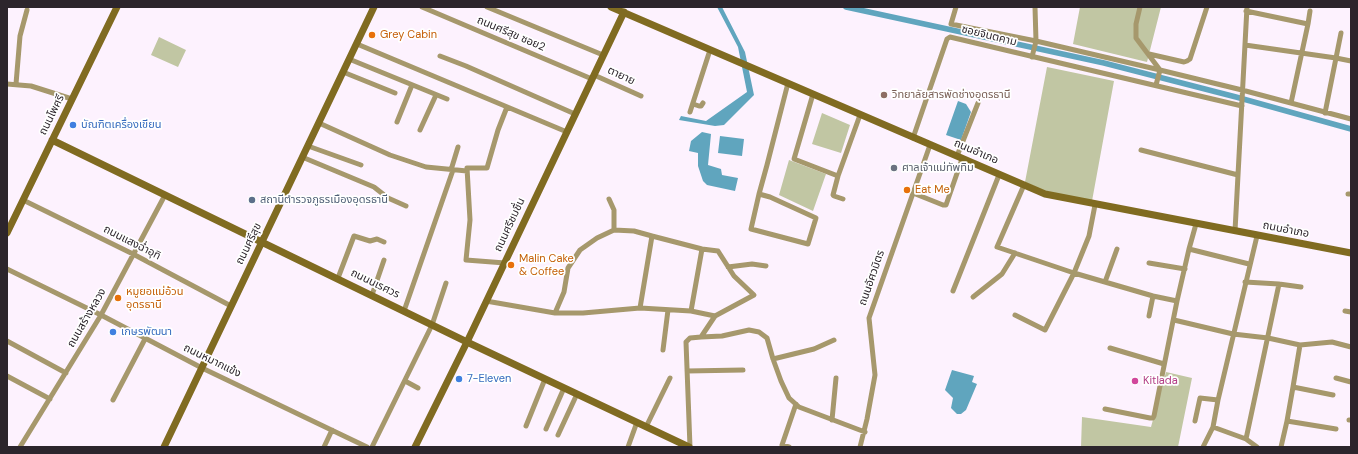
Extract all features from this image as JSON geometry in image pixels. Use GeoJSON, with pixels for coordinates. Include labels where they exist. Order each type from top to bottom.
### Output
{"type":"FeatureCollection","features":[{"type":"Feature","properties":{"kind":"street","name":"ถนนโพศรี"},"geometry":{"type":"LineString","coordinates":[[7,234],[116,7]]}},
{"type":"Feature","properties":{"kind":"street","name":"ถนนศรีสุข"},"geometry":{"type":"LineString","coordinates":[[164,447],[374,7]]}},
{"type":"Feature","properties":{"kind":"street","name":"ถนนศรีสุข ซอย2"},"geometry":{"type":"LineString","coordinates":[[422,7],[593,77]]}},
{"type":"Feature","properties":{"kind":"street"},"geometry":{"type":"LineString","coordinates":[[488,7],[603,55]]}},
{"type":"Feature","properties":{"kind":"street","name":"ถนนอำเภอ"},"geometry":{"type":"LineString","coordinates":[[611,7],[1045,194],[1235,232],[1351,253]]}},
{"type":"Feature","properties":{"kind":"street"},"geometry":{"type":"LineString","coordinates":[[956,7],[951,24],[1160,70],[1242,90],[1351,120]]}},
{"type":"Feature","properties":{"kind":"street"},"geometry":{"type":"LineString","coordinates":[[1034,7],[1036,42],[1033,54],[1242,106]]}},
{"type":"Feature","properties":{"kind":"street"},"geometry":{"type":"LineString","coordinates":[[1140,7],[1135,31],[1136,38],[1160,70]]}},
{"type":"Feature","properties":{"kind":"street"},"geometry":{"type":"LineString","coordinates":[[1148,54],[1187,61],[1190,59],[1207,7]]}},
{"type":"Feature","properties":{"kind":"street"},"geometry":{"type":"LineString","coordinates":[[1235,232],[1246,9],[1308,24]]}},
{"type":"Feature","properties":{"kind":"street"},"geometry":{"type":"LineString","coordinates":[[16,84],[20,36],[27,10]]}},
{"type":"Feature","properties":{"kind":"street"},"geometry":{"type":"LineString","coordinates":[[1291,104],[1310,11]]}},
{"type":"Feature","properties":{"kind":"street","name":"ถนนศรีชมชื่น"},"geometry":{"type":"LineString","coordinates":[[415,447],[467,342],[624,12]]}},
{"type":"Feature","properties":{"kind":"street"},"geometry":{"type":"LineString","coordinates":[[1325,113],[1341,33]]}},
{"type":"Feature","properties":{"kind":"street","name":"ซอยจินตคาม"},"geometry":{"type":"LineString","coordinates":[[914,138],[947,40],[950,37],[1033,54]]}},
{"type":"Feature","properties":{"kind":"street"},"geometry":{"type":"LineString","coordinates":[[357,44],[567,132]]}},
{"type":"Feature","properties":{"kind":"street"},"geometry":{"type":"LineString","coordinates":[[1245,45],[1351,61]]}},
{"type":"Feature","properties":{"kind":"street"},"geometry":{"type":"LineString","coordinates":[[690,112],[710,50]]}},
{"type":"Feature","properties":{"kind":"street"},"geometry":{"type":"LineString","coordinates":[[440,56],[575,114]]}},
{"type":"Feature","properties":{"kind":"street"},"geometry":{"type":"LineString","coordinates":[[349,59],[447,99]]}},
{"type":"Feature","properties":{"kind":"street"},"geometry":{"type":"LineString","coordinates":[[1156,85],[1160,70]]}},
{"type":"Feature","properties":{"kind":"street"},"geometry":{"type":"LineString","coordinates":[[344,72],[395,93]]}},
{"type":"Feature","properties":{"kind":"street","name":"ตายาย"},"geometry":{"type":"LineString","coordinates":[[593,77],[640,96]]}},
{"type":"Feature","properties":{"kind":"street"},"geometry":{"type":"LineString","coordinates":[[759,194],[770,197],[816,218],[808,244],[751,229],[759,194],[788,83]]}},
{"type":"Feature","properties":{"kind":"street"},"geometry":{"type":"LineString","coordinates":[[7,84],[31,86],[72,99]]}},
{"type":"Feature","properties":{"kind":"street"},"geometry":{"type":"LineString","coordinates":[[397,122],[412,85]]}},
{"type":"Feature","properties":{"kind":"street"},"geometry":{"type":"LineString","coordinates":[[813,94],[794,159],[838,176]]}},
{"type":"Feature","properties":{"kind":"street"},"geometry":{"type":"LineString","coordinates":[[420,130],[436,95]]}},
{"type":"Feature","properties":{"kind":"street"},"geometry":{"type":"LineString","coordinates":[[693,104],[701,106],[703,103]]}},
{"type":"Feature","properties":{"kind":"street"},"geometry":{"type":"LineString","coordinates":[[913,193],[946,205],[978,103]]}},
{"type":"Feature","properties":{"kind":"street"},"geometry":{"type":"LineString","coordinates":[[505,262],[466,260],[470,220],[467,168],[487,168],[498,130],[507,107]]}},
{"type":"Feature","properties":{"kind":"street"},"geometry":{"type":"LineString","coordinates":[[843,199],[833,195],[838,176],[860,114]]}},
{"type":"Feature","properties":{"kind":"street"},"geometry":{"type":"LineString","coordinates":[[319,123],[390,155],[426,167],[467,171]]}},
{"type":"Feature","properties":{"kind":"street","name":"ถนนนเรศวร"},"geometry":{"type":"LineString","coordinates":[[52,140],[467,342],[689,447]]}},
{"type":"Feature","properties":{"kind":"street","name":"ถนนอัศวมิตร"},"geometry":{"type":"LineString","coordinates":[[860,447],[865,432],[875,374],[869,318],[930,145]]}},
{"type":"Feature","properties":{"kind":"street"},"geometry":{"type":"LineString","coordinates":[[308,146],[361,165]]}},
{"type":"Feature","properties":{"kind":"street"},"geometry":{"type":"LineString","coordinates":[[404,311],[452,170],[458,147]]}},
{"type":"Feature","properties":{"kind":"street"},"geometry":{"type":"LineString","coordinates":[[1141,150],[1238,175]]}},
{"type":"Feature","properties":{"kind":"street"},"geometry":{"type":"LineString","coordinates":[[302,157],[374,187],[388,198],[406,206]]}},
{"type":"Feature","properties":{"kind":"street"},"geometry":{"type":"LineString","coordinates":[[953,291],[999,175]]}},
{"type":"Feature","properties":{"kind":"street"},"geometry":{"type":"LineString","coordinates":[[1024,185],[997,247],[1074,273],[1153,296],[1177,301]]}},
{"type":"Feature","properties":{"kind":"street","name":"ถนนสร้างหลวง"},"geometry":{"type":"LineString","coordinates":[[20,447],[101,316],[165,195]]}},
{"type":"Feature","properties":{"kind":"street"},"geometry":{"type":"LineString","coordinates":[[609,199],[614,210],[614,230]]}},
{"type":"Feature","properties":{"kind":"street","name":"ถนนแสงฉ่ำอุทิ"},"geometry":{"type":"LineString","coordinates":[[23,200],[133,254],[231,306]]}},
{"type":"Feature","properties":{"kind":"street"},"geometry":{"type":"LineString","coordinates":[[1015,316],[1045,330],[1074,273],[1089,236],[1095,205]]}},
{"type":"Feature","properties":{"kind":"street"},"geometry":{"type":"LineString","coordinates":[[1104,409],[1150,418],[1153,418],[1154,416],[1177,301],[1196,224]]}},
{"type":"Feature","properties":{"kind":"street"},"geometry":{"type":"LineString","coordinates":[[555,313],[564,292],[568,268],[580,250],[596,238],[614,230],[634,231],[702,250],[718,251],[734,276],[754,295],[715,316],[701,337]]}},
{"type":"Feature","properties":{"kind":"street"},"geometry":{"type":"LineString","coordinates":[[338,278],[354,236],[370,241],[377,239],[384,242]]}},
{"type":"Feature","properties":{"kind":"street"},"geometry":{"type":"LineString","coordinates":[[640,308],[652,236]]}},
{"type":"Feature","properties":{"kind":"street"},"geometry":{"type":"LineString","coordinates":[[1203,447],[1213,428],[1249,264],[1257,236]]}},
{"type":"Feature","properties":{"kind":"street"},"geometry":{"type":"LineString","coordinates":[[1105,282],[1117,249]]}},
{"type":"Feature","properties":{"kind":"street"},"geometry":{"type":"LineString","coordinates":[[1189,249],[1249,264]]}},
{"type":"Feature","properties":{"kind":"street"},"geometry":{"type":"LineString","coordinates":[[691,310],[702,250]]}},
{"type":"Feature","properties":{"kind":"street"},"geometry":{"type":"LineString","coordinates":[[973,297],[1002,274],[1015,253]]}},
{"type":"Feature","properties":{"kind":"street"},"geometry":{"type":"LineString","coordinates":[[372,295],[384,260]]}},
{"type":"Feature","properties":{"kind":"street"},"geometry":{"type":"LineString","coordinates":[[1149,263],[1185,269]]}},
{"type":"Feature","properties":{"kind":"street"},"geometry":{"type":"LineString","coordinates":[[728,267],[752,264],[766,266]]}},
{"type":"Feature","properties":{"kind":"street","name":"ถนนหมากแข้ง"},"geometry":{"type":"LineString","coordinates":[[7,269],[202,368],[367,447]]}},
{"type":"Feature","properties":{"kind":"street"},"geometry":{"type":"LineString","coordinates":[[1245,282],[1301,287]]}},
{"type":"Feature","properties":{"kind":"street"},"geometry":{"type":"LineString","coordinates":[[372,447],[432,324],[446,283]]}},
{"type":"Feature","properties":{"kind":"street"},"geometry":{"type":"LineString","coordinates":[[1246,439],[1279,284]]}},
{"type":"Feature","properties":{"kind":"street"},"geometry":{"type":"LineString","coordinates":[[1149,316],[1153,296]]}},
{"type":"Feature","properties":{"kind":"street"},"geometry":{"type":"LineString","coordinates":[[486,301],[555,313],[582,313],[640,308],[691,310],[715,316]]}},
{"type":"Feature","properties":{"kind":"street"},"geometry":{"type":"LineString","coordinates":[[663,350],[668,310]]}},
{"type":"Feature","properties":{"kind":"street"},"geometry":{"type":"LineString","coordinates":[[1174,320],[1233,334],[1268,338],[1300,345],[1332,342],[1351,347]]}},
{"type":"Feature","properties":{"kind":"street"},"geometry":{"type":"LineString","coordinates":[[689,447],[686,342],[690,338],[722,336],[749,330],[759,332],[767,338],[781,381],[789,398],[799,407],[865,432]]}},
{"type":"Feature","properties":{"kind":"street"},"geometry":{"type":"LineString","coordinates":[[113,400],[145,339]]}},
{"type":"Feature","properties":{"kind":"street"},"geometry":{"type":"LineString","coordinates":[[774,359],[814,349],[834,340]]}},
{"type":"Feature","properties":{"kind":"street"},"geometry":{"type":"LineString","coordinates":[[7,341],[66,373]]}},
{"type":"Feature","properties":{"kind":"street"},"geometry":{"type":"LineString","coordinates":[[1281,447],[1300,345]]}},
{"type":"Feature","properties":{"kind":"street"},"geometry":{"type":"LineString","coordinates":[[1110,348],[1164,364]]}},
{"type":"Feature","properties":{"kind":"street"},"geometry":{"type":"LineString","coordinates":[[687,371],[743,370]]}},
{"type":"Feature","properties":{"kind":"street"},"geometry":{"type":"LineString","coordinates":[[7,376],[50,399]]}},
{"type":"Feature","properties":{"kind":"street"},"geometry":{"type":"LineString","coordinates":[[646,427],[670,378]]}},
{"type":"Feature","properties":{"kind":"street"},"geometry":{"type":"LineString","coordinates":[[832,420],[836,378]]}},
{"type":"Feature","properties":{"kind":"street"},"geometry":{"type":"LineString","coordinates":[[1336,378],[1351,382]]}},
{"type":"Feature","properties":{"kind":"street"},"geometry":{"type":"LineString","coordinates":[[526,426],[545,379]]}},
{"type":"Feature","properties":{"kind":"street"},"geometry":{"type":"LineString","coordinates":[[405,382],[418,388]]}},
{"type":"Feature","properties":{"kind":"street"},"geometry":{"type":"LineString","coordinates":[[1293,387],[1333,395]]}},
{"type":"Feature","properties":{"kind":"street"},"geometry":{"type":"LineString","coordinates":[[546,429],[564,388]]}},
{"type":"Feature","properties":{"kind":"street"},"geometry":{"type":"LineString","coordinates":[[558,434],[577,394]]}},
{"type":"Feature","properties":{"kind":"street"},"geometry":{"type":"LineString","coordinates":[[1195,421],[1200,398],[1218,400]]}},
{"type":"Feature","properties":{"kind":"street"},"geometry":{"type":"LineString","coordinates":[[789,447],[782,445],[796,404]]}},
{"type":"Feature","properties":{"kind":"street"},"geometry":{"type":"LineString","coordinates":[[1287,421],[1336,429]]}},
{"type":"Feature","properties":{"kind":"street"},"geometry":{"type":"LineString","coordinates":[[628,447],[636,422]]}},
{"type":"Feature","properties":{"kind":"street"},"geometry":{"type":"LineString","coordinates":[[1213,428],[1246,439],[1258,447]]}},
{"type":"Feature","properties":{"kind":"street"},"geometry":{"type":"LineString","coordinates":[[324,447],[332,430]]}},
{"type":"Feature","properties":{"kind":"green space"},"geometry":{"type":"Polygon","coordinates":[[[1080,7],[1161,7],[1147,62],[1073,44],[1080,7]]]}},
{"type":"Feature","properties":{"kind":"green space"},"geometry":{"type":"Polygon","coordinates":[[[159,37],[186,50],[178,67],[151,55],[159,37]]]}},
{"type":"Feature","properties":{"kind":"green space"},"geometry":{"type":"Polygon","coordinates":[[[1047,67],[1114,81],[1092,201],[1045,191],[1025,182],[1047,67]]]}},
{"type":"Feature","properties":{"kind":"green space"},"geometry":{"type":"Polygon","coordinates":[[[822,113],[850,125],[841,153],[812,144],[822,113]]]}},
{"type":"Feature","properties":{"kind":"green space"},"geometry":{"type":"Polygon","coordinates":[[[789,160],[826,174],[813,211],[779,195],[789,160]]]}},
{"type":"Feature","properties":{"kind":"green space"},"geometry":{"type":"Polygon","coordinates":[[[1166,372],[1192,378],[1178,447],[1081,447],[1082,417],[1151,427],[1166,372]]]}},
{"type":"Feature","properties":{"kind":"water"},"geometry":{"type":"Polygon","coordinates":[[[717,7],[722,7],[745,52],[754,95],[724,125],[715,126],[679,120],[681,116],[706,121],[747,92],[738,47],[717,7]]]}},
{"type":"Feature","properties":{"kind":"water"},"geometry":{"type":"Polygon","coordinates":[[[958,101],[966,104],[971,112],[961,140],[946,135],[958,101]]]}},
{"type":"Feature","properties":{"kind":"water"},"geometry":{"type":"Polygon","coordinates":[[[702,132],[711,134],[708,165],[721,169],[722,175],[738,178],[735,191],[707,185],[703,181],[698,166],[698,153],[689,151],[691,141],[702,132]]]}},
{"type":"Feature","properties":{"kind":"water"},"geometry":{"type":"Polygon","coordinates":[[[720,136],[744,139],[742,156],[718,153],[720,136]]]}},
{"type":"Feature","properties":{"kind":"water"},"geometry":{"type":"Polygon","coordinates":[[[952,370],[974,376],[972,382],[977,384],[966,410],[961,414],[957,414],[951,408],[953,398],[945,390],[952,370]]]}},
{"type":"Feature","properties":{"kind":"waterway"},"geometry":{"type":"LineString","coordinates":[[846,7],[1104,63],[1236,97],[1351,129]]}},
{"type":"Feature","properties":{"kind":"place","name":"Grey Cabin"},"geometry":{"type":"Point","coordinates":[372,35]}},
{"type":"Feature","properties":{"kind":"place","name":"วิทยาลัยสารพัดช่างอุดรธานี"},"geometry":{"type":"Point","coordinates":[884,95]}},
{"type":"Feature","properties":{"kind":"place","name":"บัณฑิตเครื่องเขียน"},"geometry":{"type":"Point","coordinates":[73,125]}},
{"type":"Feature","properties":{"kind":"place","name":"ศาลเจ้าแม่ทัพทิม"},"geometry":{"type":"Point","coordinates":[894,168]}},
{"type":"Feature","properties":{"kind":"place","name":"Eat Me"},"geometry":{"type":"Point","coordinates":[907,190]}},
{"type":"Feature","properties":{"kind":"place","name":"สถานีตำรวจภูธรเมืองอุดรธานี"},"geometry":{"type":"Point","coordinates":[252,200]}},
{"type":"Feature","properties":{"kind":"place","name":"Malin Cake & Coffee"},"geometry":{"type":"Point","coordinates":[511,265]}},
{"type":"Feature","properties":{"kind":"place","name":"หมูยอแม่อ้วน อุดรธานี"},"geometry":{"type":"Point","coordinates":[118,298]}},
{"type":"Feature","properties":{"kind":"place","name":"เกษรพัฒนา"},"geometry":{"type":"Point","coordinates":[113,332]}},
{"type":"Feature","properties":{"kind":"place","name":"7-Eleven"},"geometry":{"type":"Point","coordinates":[459,379]}},
{"type":"Feature","properties":{"kind":"place","name":"Kitlada"},"geometry":{"type":"Point","coordinates":[1135,381]}}]}
